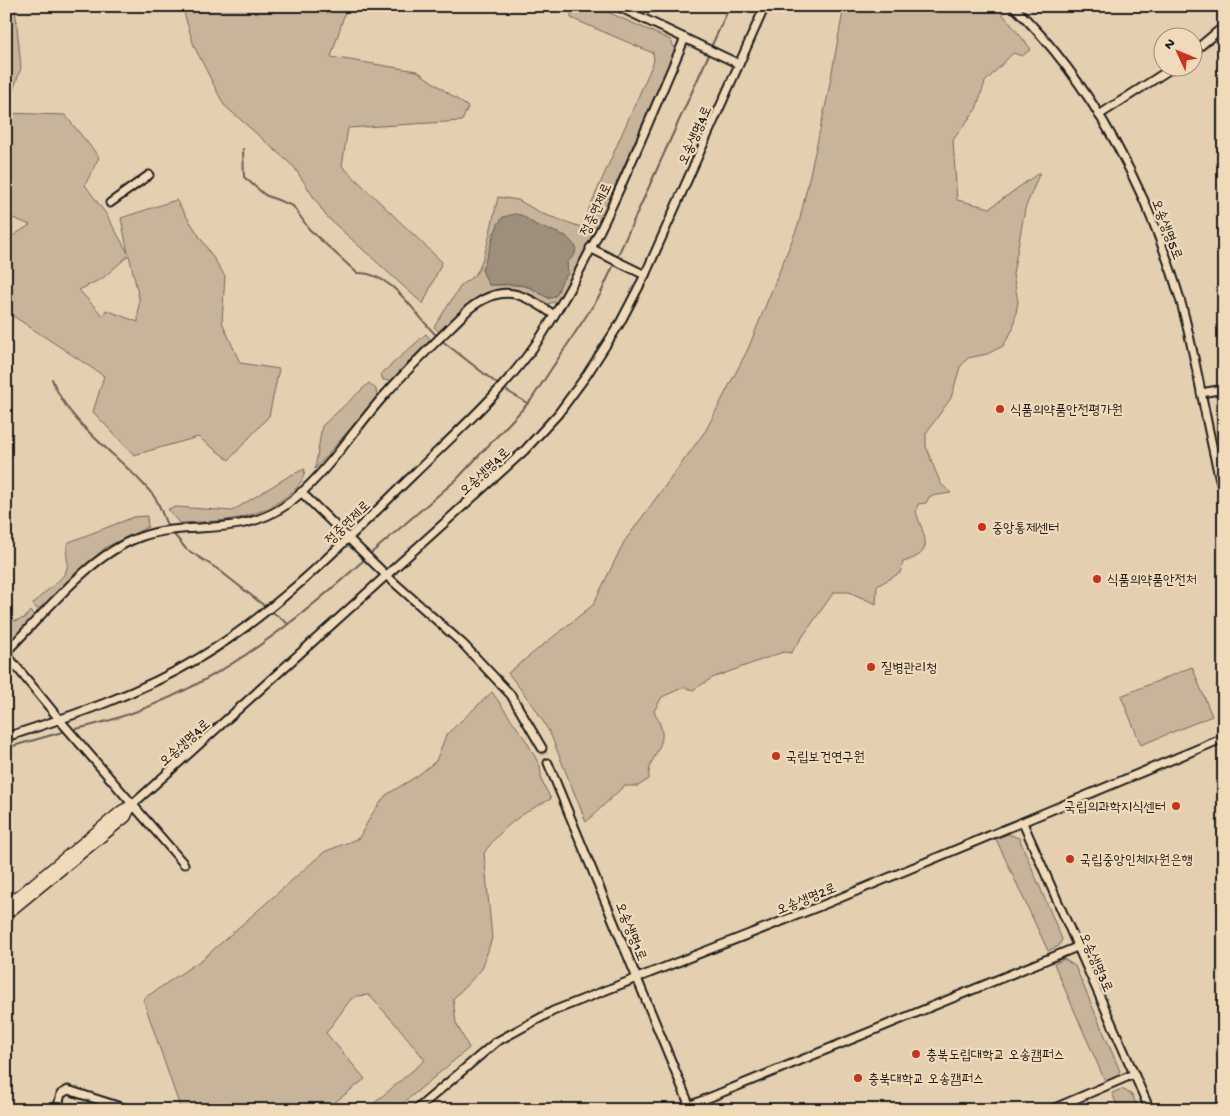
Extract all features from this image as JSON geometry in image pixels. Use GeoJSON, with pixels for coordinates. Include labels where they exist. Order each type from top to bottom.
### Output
{"type":"FeatureCollection","features":[{"type":"Feature","properties":{"kind":"main road"},"geometry":{"type":"LineString","coordinates":[[6,906],[122,810],[132,805]]}},
{"type":"Feature","properties":{"kind":"main road"},"geometry":{"type":"LineString","coordinates":[[6,915],[126,817],[132,805]]}},
{"type":"Feature","properties":{"kind":"street"},"geometry":{"type":"LineString","coordinates":[[617,6],[739,64]]}},
{"type":"Feature","properties":{"kind":"street","name":"오송생명4로"},"geometry":{"type":"LineString","coordinates":[[132,805],[388,577],[524,451],[558,414],[586,376],[620,323],[765,6]]}},
{"type":"Feature","properties":{"kind":"street","name":"오송생명5로"},"geometry":{"type":"LineString","coordinates":[[1013,6],[1064,65],[1099,115],[1130,172],[1161,241],[1180,300],[1224,495]]}},
{"type":"Feature","properties":{"kind":"street"},"geometry":{"type":"LineString","coordinates":[[1202,44],[1224,26]]}},
{"type":"Feature","properties":{"kind":"street","name":"정중연제로"},"geometry":{"type":"LineString","coordinates":[[62,723],[168,675],[198,659],[262,615],[351,540],[508,380],[541,337],[592,249],[688,40]]}},
{"type":"Feature","properties":{"kind":"street"},"geometry":{"type":"LineString","coordinates":[[1099,115],[1156,78]]}},
{"type":"Feature","properties":{"kind":"street"},"geometry":{"type":"LineString","coordinates":[[110,203],[149,174]]}},
{"type":"Feature","properties":{"kind":"street"},"geometry":{"type":"LineString","coordinates":[[592,249],[642,274]]}},
{"type":"Feature","properties":{"kind":"street"},"geometry":{"type":"LineString","coordinates":[[184,864],[62,723],[6,653],[105,554],[140,536],[249,523],[283,507],[301,492],[342,447],[382,397],[468,309],[483,298],[495,294],[521,294],[554,315]]}},
{"type":"Feature","properties":{"kind":"street"},"geometry":{"type":"LineString","coordinates":[[1201,393],[1224,389]]}},
{"type":"Feature","properties":{"kind":"street"},"geometry":{"type":"LineString","coordinates":[[301,492],[380,570],[463,644],[511,694],[542,748]]}},
{"type":"Feature","properties":{"kind":"street"},"geometry":{"type":"LineString","coordinates":[[6,737],[62,723]]}},
{"type":"Feature","properties":{"kind":"street","name":"오송생명2로"},"geometry":{"type":"LineString","coordinates":[[418,1109],[473,1060],[513,1032],[553,1011],[823,905],[1224,738]]}},
{"type":"Feature","properties":{"kind":"street","name":"오송생명1로"},"geometry":{"type":"LineString","coordinates":[[548,763],[691,1108]]}},
{"type":"Feature","properties":{"kind":"street","name":"오송생명3로"},"geometry":{"type":"LineString","coordinates":[[1023,823],[1150,1110]]}},
{"type":"Feature","properties":{"kind":"street"},"geometry":{"type":"LineString","coordinates":[[679,1110],[691,1108],[1077,946]]}},
{"type":"Feature","properties":{"kind":"street"},"geometry":{"type":"LineString","coordinates":[[1050,1110],[1134,1074]]}},
{"type":"Feature","properties":{"kind":"street"},"geometry":{"type":"LineString","coordinates":[[57,1110],[61,1094],[68,1090],[130,1110]]}},
{"type":"Feature","properties":{"kind":"street"},"geometry":{"type":"LineString","coordinates":[[1215,1110],[1224,1106]]}},
{"type":"Feature","properties":{"kind":"shaded area"},"geometry":{"type":"Polygon","coordinates":[[[6,6],[15,6],[21,68],[6,110],[6,6]]]}},
{"type":"Feature","properties":{"kind":"shaded area"},"geometry":{"type":"Polygon","coordinates":[[[182,6],[347,6],[331,57],[417,71],[468,107],[462,121],[348,128],[342,166],[442,262],[423,304],[326,216],[294,167],[224,105],[194,46],[182,6]]]}},
{"type":"Feature","properties":{"kind":"shaded area"},"geometry":{"type":"Polygon","coordinates":[[[571,6],[594,6],[671,40],[675,50],[594,233],[558,301],[547,304],[514,290],[500,289],[488,292],[464,308],[439,332],[434,327],[462,284],[474,276],[479,269],[487,246],[498,197],[518,200],[543,214],[581,227],[654,61],[653,53],[571,18],[571,6]],[[521,215],[493,233],[490,253],[482,270],[489,285],[527,287],[534,289],[549,299],[557,294],[560,281],[568,274],[567,263],[575,254],[566,236],[536,225],[521,215]]]}},
{"type":"Feature","properties":{"kind":"shaded area"},"geometry":{"type":"Polygon","coordinates":[[[844,6],[996,6],[1031,49],[1022,56],[1013,53],[985,82],[976,109],[953,140],[957,200],[990,208],[1040,172],[1025,209],[1013,274],[1018,302],[1013,329],[1003,346],[987,354],[968,358],[960,367],[951,398],[926,433],[926,446],[935,470],[941,484],[951,493],[930,496],[926,503],[918,504],[916,511],[925,543],[921,553],[903,562],[900,573],[877,586],[876,604],[849,592],[834,592],[791,653],[783,652],[712,678],[693,690],[684,687],[662,697],[654,711],[659,720],[662,738],[651,763],[649,779],[638,786],[624,786],[586,822],[550,733],[535,708],[508,673],[593,605],[624,542],[706,430],[748,349],[799,223],[827,99],[844,6]]]}},
{"type":"Feature","properties":{"kind":"shaded area"},"geometry":{"type":"Polygon","coordinates":[[[6,113],[65,115],[99,157],[85,185],[106,214],[128,253],[121,218],[176,200],[225,276],[222,322],[240,363],[279,369],[269,416],[229,460],[198,437],[134,455],[93,412],[104,376],[7,312],[6,240],[30,225],[6,215],[6,113]],[[129,255],[103,278],[79,290],[103,316],[106,310],[138,322],[139,298],[129,255]]]}},
{"type":"Feature","properties":{"kind":"shaded area"},"geometry":{"type":"Polygon","coordinates":[[[515,214],[521,215],[536,225],[566,236],[576,247],[575,254],[567,263],[568,274],[562,280],[554,297],[549,298],[524,285],[489,285],[482,270],[498,224],[503,217],[515,214]]]}},
{"type":"Feature","properties":{"kind":"shaded area"},"geometry":{"type":"Polygon","coordinates":[[[426,334],[431,340],[392,381],[383,380],[381,374],[426,334]]]}},
{"type":"Feature","properties":{"kind":"shaded area"},"geometry":{"type":"Polygon","coordinates":[[[369,383],[376,389],[377,398],[315,469],[322,426],[369,383]]]}},
{"type":"Feature","properties":{"kind":"shaded area"},"geometry":{"type":"Polygon","coordinates":[[[305,469],[303,478],[291,493],[270,507],[246,516],[221,521],[179,523],[168,509],[176,507],[232,511],[289,476],[305,469]]]}},
{"type":"Feature","properties":{"kind":"shaded area"},"geometry":{"type":"Polygon","coordinates":[[[147,516],[148,527],[106,547],[42,607],[37,609],[33,604],[58,581],[67,569],[67,546],[69,542],[134,517],[147,516]]]}},
{"type":"Feature","properties":{"kind":"shaded area"},"geometry":{"type":"Polygon","coordinates":[[[30,611],[35,617],[13,639],[6,639],[6,623],[25,618],[30,611]]]}},
{"type":"Feature","properties":{"kind":"shaded area"},"geometry":{"type":"Polygon","coordinates":[[[1192,667],[1212,716],[1141,745],[1121,696],[1192,667]]]}},
{"type":"Feature","properties":{"kind":"shaded area"},"geometry":{"type":"Polygon","coordinates":[[[492,692],[527,742],[540,766],[542,782],[551,799],[531,809],[514,821],[498,835],[484,853],[492,938],[482,969],[453,999],[456,1023],[469,1048],[395,1110],[366,1110],[425,1060],[369,995],[357,996],[351,999],[326,1033],[365,1079],[325,1110],[181,1110],[143,999],[204,958],[324,852],[359,838],[372,814],[386,795],[417,776],[436,761],[446,735],[492,692]]]}},
{"type":"Feature","properties":{"kind":"shaded area"},"geometry":{"type":"Polygon","coordinates":[[[1008,834],[1019,838],[1062,939],[1059,946],[1048,951],[996,839],[1008,834]]]}},
{"type":"Feature","properties":{"kind":"shaded area"},"geometry":{"type":"Polygon","coordinates":[[[1064,959],[1075,966],[1120,1071],[1117,1078],[1105,1081],[1054,964],[1064,959]]]}},
{"type":"Feature","properties":{"kind":"shaded area"},"geometry":{"type":"Polygon","coordinates":[[[1122,1089],[1132,1095],[1139,1110],[1119,1110],[1112,1093],[1122,1089]]]}},
{"type":"Feature","properties":{"kind":"waterway"},"geometry":{"type":"LineString","coordinates":[[711,47],[730,6]]}},
{"type":"Feature","properties":{"kind":"waterway"},"geometry":{"type":"LineString","coordinates":[[369,555],[457,479],[531,400],[600,295],[710,52]]}},
{"type":"Feature","properties":{"kind":"waterway"},"geometry":{"type":"LineString","coordinates":[[243,149],[244,177],[265,195],[293,206],[309,229],[357,273],[370,274],[392,287],[437,336]]}},
{"type":"Feature","properties":{"kind":"waterway"},"geometry":{"type":"LineString","coordinates":[[441,340],[500,386]]}},
{"type":"Feature","properties":{"kind":"waterway"},"geometry":{"type":"LineString","coordinates":[[52,379],[70,412],[140,480],[155,498],[169,528]]}},
{"type":"Feature","properties":{"kind":"waterway"},"geometry":{"type":"LineString","coordinates":[[504,389],[527,403]]}},
{"type":"Feature","properties":{"kind":"waterway"},"geometry":{"type":"LineString","coordinates":[[172,532],[186,549],[219,570],[267,608]]}},
{"type":"Feature","properties":{"kind":"waterway"},"geometry":{"type":"LineString","coordinates":[[71,730],[113,719],[154,705],[230,665],[300,615],[365,559]]}},
{"type":"Feature","properties":{"kind":"waterway"},"geometry":{"type":"LineString","coordinates":[[271,611],[287,623]]}},
{"type":"Feature","properties":{"kind":"waterway"},"geometry":{"type":"LineString","coordinates":[[6,748],[66,731]]}},
{"type":"Feature","properties":{"kind":"tunnel"},"geometry":{"type":"LineString","coordinates":[[542,748],[548,763]]}},
{"type":"Feature","properties":{"kind":"place","name":"식품의약품안전평가원"},"geometry":{"type":"Point","coordinates":[1000,409]}},
{"type":"Feature","properties":{"kind":"place","name":"중앙통제센터"},"geometry":{"type":"Point","coordinates":[982,527]}},
{"type":"Feature","properties":{"kind":"place","name":"식품의약품안전처"},"geometry":{"type":"Point","coordinates":[1097,579]}},
{"type":"Feature","properties":{"kind":"place","name":"질병관리청"},"geometry":{"type":"Point","coordinates":[871,667]}},
{"type":"Feature","properties":{"kind":"place","name":"국립보건연구원"},"geometry":{"type":"Point","coordinates":[776,756]}},
{"type":"Feature","properties":{"kind":"place","name":"국립의과학지식센터"},"geometry":{"type":"Point","coordinates":[1176,806]}},
{"type":"Feature","properties":{"kind":"place","name":"국립중앙인체자원은행"},"geometry":{"type":"Point","coordinates":[1070,859]}},
{"type":"Feature","properties":{"kind":"place","name":"충북도립대학교 오송캠퍼스"},"geometry":{"type":"Point","coordinates":[916,1054]}},
{"type":"Feature","properties":{"kind":"place","name":"충북대학교 오송캠퍼스"},"geometry":{"type":"Point","coordinates":[858,1078]}}]}
